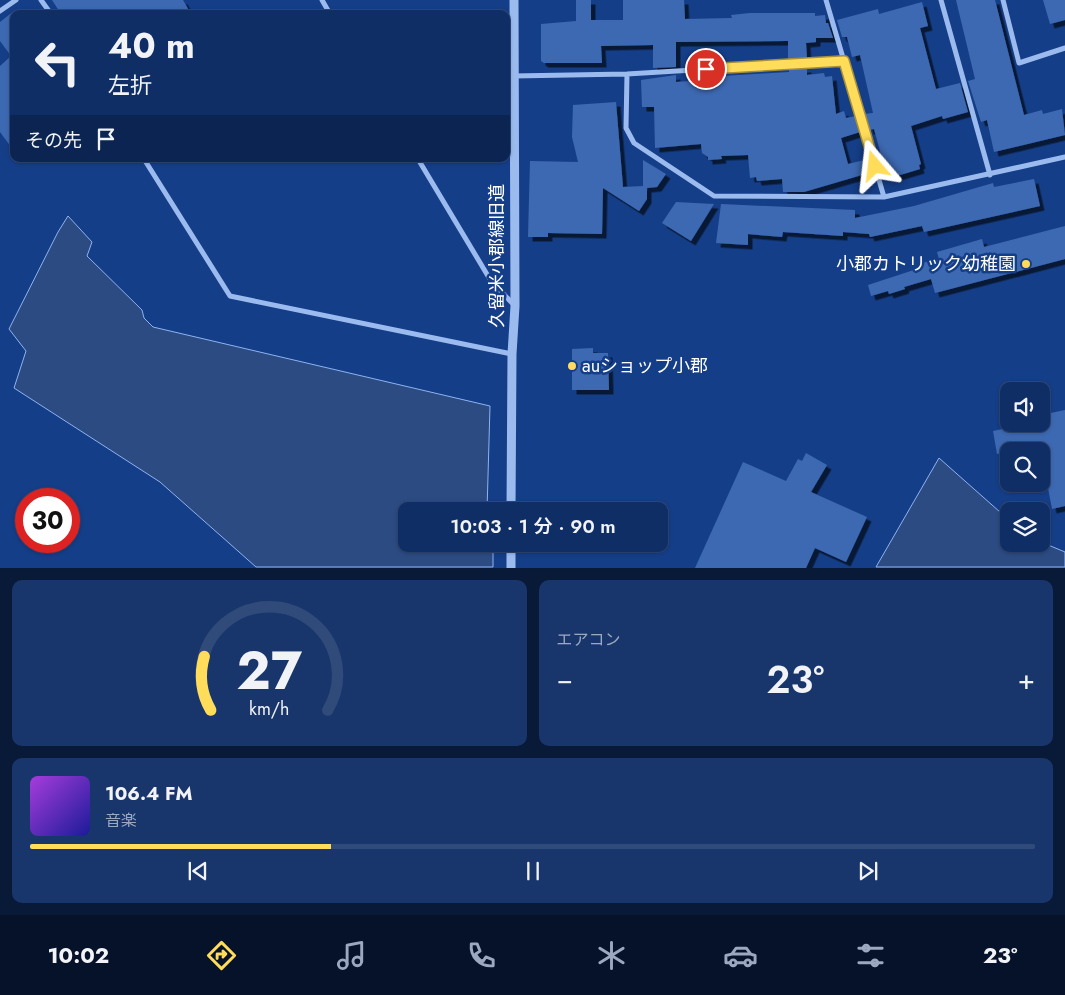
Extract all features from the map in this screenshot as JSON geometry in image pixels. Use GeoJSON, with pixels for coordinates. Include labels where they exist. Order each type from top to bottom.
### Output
{"type":"FeatureCollection","features":[{"type":"Feature","properties":{"kind":"street"},"geometry":{"type":"LineString","coordinates":[[0,11],[16,0]]}},
{"type":"Feature","properties":{"kind":"street","name":"久留米小郡線旧道"},"geometry":{"type":"LineString","coordinates":[[511,502],[512,354],[515,306],[514,0]]}},
{"type":"Feature","properties":{"kind":"street"},"geometry":{"type":"LineString","coordinates":[[826,0],[884,198]]}},
{"type":"Feature","properties":{"kind":"street"},"geometry":{"type":"LineString","coordinates":[[941,0],[990,175]]}},
{"type":"Feature","properties":{"kind":"street"},"geometry":{"type":"LineString","coordinates":[[1003,0],[1019,63],[1065,48]]}},
{"type":"Feature","properties":{"kind":"street"},"geometry":{"type":"LineString","coordinates":[[513,76],[627,74],[844,61]]}},
{"type":"Feature","properties":{"kind":"street"},"geometry":{"type":"LineString","coordinates":[[627,74],[626,128],[634,143],[714,196],[884,198],[1065,158]]}},
{"type":"Feature","properties":{"kind":"street"},"geometry":{"type":"LineString","coordinates":[[146,162],[230,296],[512,354]]}},
{"type":"Feature","properties":{"kind":"street"},"geometry":{"type":"LineString","coordinates":[[420,162],[491,281],[515,306]]}},
{"type":"Feature","properties":{"kind":"street"},"geometry":{"type":"LineString","coordinates":[[511,552],[511,568]]}},
{"type":"Feature","properties":{"kind":"water"},"geometry":{"type":"Polygon","coordinates":[[[68,216],[92,242],[87,256],[142,310],[144,318],[153,327],[490,406],[487,502],[398,502],[398,552],[493,552],[493,567],[256,567],[160,482],[14,388],[26,351],[9,329],[68,216]]]}},
{"type":"Feature","properties":{"kind":"water"},"geometry":{"type":"Polygon","coordinates":[[[939,458],[1000,512],[1000,552],[1050,552],[1050,546],[1065,552],[1065,567],[876,567],[939,458]]]}},
{"type":"Feature","properties":{"kind":"building"},"geometry":{"type":"Polygon","coordinates":[[[52,0],[183,0],[189,10],[58,10],[52,0]]]}},
{"type":"Feature","properties":{"kind":"building"},"geometry":{"type":"Polygon","coordinates":[[[576,0],[591,0],[591,20],[623,20],[623,0],[684,0],[685,19],[732,18],[731,15],[750,13],[815,13],[815,16],[825,15],[826,23],[828,23],[833,38],[816,38],[816,42],[806,43],[807,59],[788,60],[788,41],[676,42],[676,67],[653,68],[653,45],[601,46],[602,63],[544,63],[541,61],[541,24],[576,21],[576,0]]]}},
{"type":"Feature","properties":{"kind":"building"},"geometry":{"type":"Polygon","coordinates":[[[956,0],[995,0],[1024,115],[1042,110],[1043,114],[1062,109],[1065,135],[994,152],[987,120],[981,122],[968,81],[975,79],[956,0]]]}},
{"type":"Feature","properties":{"kind":"building"},"geometry":{"type":"Polygon","coordinates":[[[1043,0],[1065,0],[1065,20],[1050,24],[1043,0]]]}},
{"type":"Feature","properties":{"kind":"building"},"geometry":{"type":"Polygon","coordinates":[[[922,2],[928,26],[920,28],[936,89],[960,83],[968,112],[943,119],[942,116],[911,126],[921,164],[919,165],[920,169],[897,176],[896,173],[886,175],[885,169],[881,170],[877,157],[881,155],[874,129],[869,130],[864,114],[873,113],[860,55],[852,57],[847,37],[842,37],[837,20],[878,9],[879,14],[922,2]]]}},
{"type":"Feature","properties":{"kind":"building"},"geometry":{"type":"Polygon","coordinates":[[[10,14],[10,55],[0,41],[0,22],[10,14]]]}},
{"type":"Feature","properties":{"kind":"building"},"geometry":{"type":"Polygon","coordinates":[[[10,57],[10,146],[0,132],[0,66],[10,57]]]}},
{"type":"Feature","properties":{"kind":"building"},"geometry":{"type":"Polygon","coordinates":[[[807,68],[807,75],[824,73],[825,77],[832,76],[836,114],[844,111],[846,118],[856,116],[860,132],[841,138],[848,164],[868,159],[872,172],[804,192],[783,192],[782,179],[757,181],[756,177],[750,178],[748,155],[721,156],[722,159],[708,160],[708,157],[702,153],[701,144],[655,148],[654,107],[642,107],[641,80],[676,75],[676,82],[704,80],[704,77],[789,72],[789,69],[807,68]]]}},
{"type":"Feature","properties":{"kind":"building"},"geometry":{"type":"Polygon","coordinates":[[[616,102],[623,187],[643,186],[643,160],[666,174],[657,187],[647,188],[647,199],[639,211],[603,188],[602,234],[548,233],[548,237],[528,237],[530,161],[578,162],[572,137],[573,105],[616,102]]]}},
{"type":"Feature","properties":{"kind":"building"},"geometry":{"type":"Polygon","coordinates":[[[1034,179],[1040,206],[924,232],[922,226],[870,237],[869,234],[843,232],[843,236],[783,232],[782,237],[748,234],[748,245],[716,243],[721,204],[855,210],[855,218],[914,206],[993,183],[994,187],[1034,179]]]}},
{"type":"Feature","properties":{"kind":"building"},"geometry":{"type":"Polygon","coordinates":[[[676,202],[714,204],[691,241],[662,223],[676,202]]]}},
{"type":"Feature","properties":{"kind":"building"},"geometry":{"type":"Polygon","coordinates":[[[1065,226],[1065,259],[935,293],[931,279],[904,287],[905,289],[889,294],[888,291],[871,296],[868,285],[923,267],[922,263],[939,259],[937,252],[982,239],[984,247],[1065,226]]]}},
{"type":"Feature","properties":{"kind":"building"},"geometry":{"type":"Polygon","coordinates":[[[593,348],[593,353],[608,353],[609,390],[572,390],[572,349],[593,348]]]}},
{"type":"Feature","properties":{"kind":"building"},"geometry":{"type":"Polygon","coordinates":[[[1065,410],[1065,506],[1052,509],[1049,492],[1050,442],[1000,442],[1000,453],[997,454],[993,431],[1000,430],[1000,432],[1050,432],[1050,413],[1065,410]]]}},
{"type":"Feature","properties":{"kind":"building"},"geometry":{"type":"Polygon","coordinates":[[[806,453],[827,465],[811,492],[867,517],[846,562],[815,548],[806,568],[695,568],[743,462],[786,481],[798,459],[802,461],[806,453]]]}},
{"type":"Feature","properties":{"kind":"place","name":"小郡カトリック幼稚園"},"geometry":{"type":"Point","coordinates":[1026,264]}},
{"type":"Feature","properties":{"kind":"place","name":"auショップ小郡"},"geometry":{"type":"Point","coordinates":[572,366]}},
{"type":"Feature","properties":{"kind":"route"},"geometry":{"type":"LineString","coordinates":[[706,69],[844,61],[875,166]]}}]}
